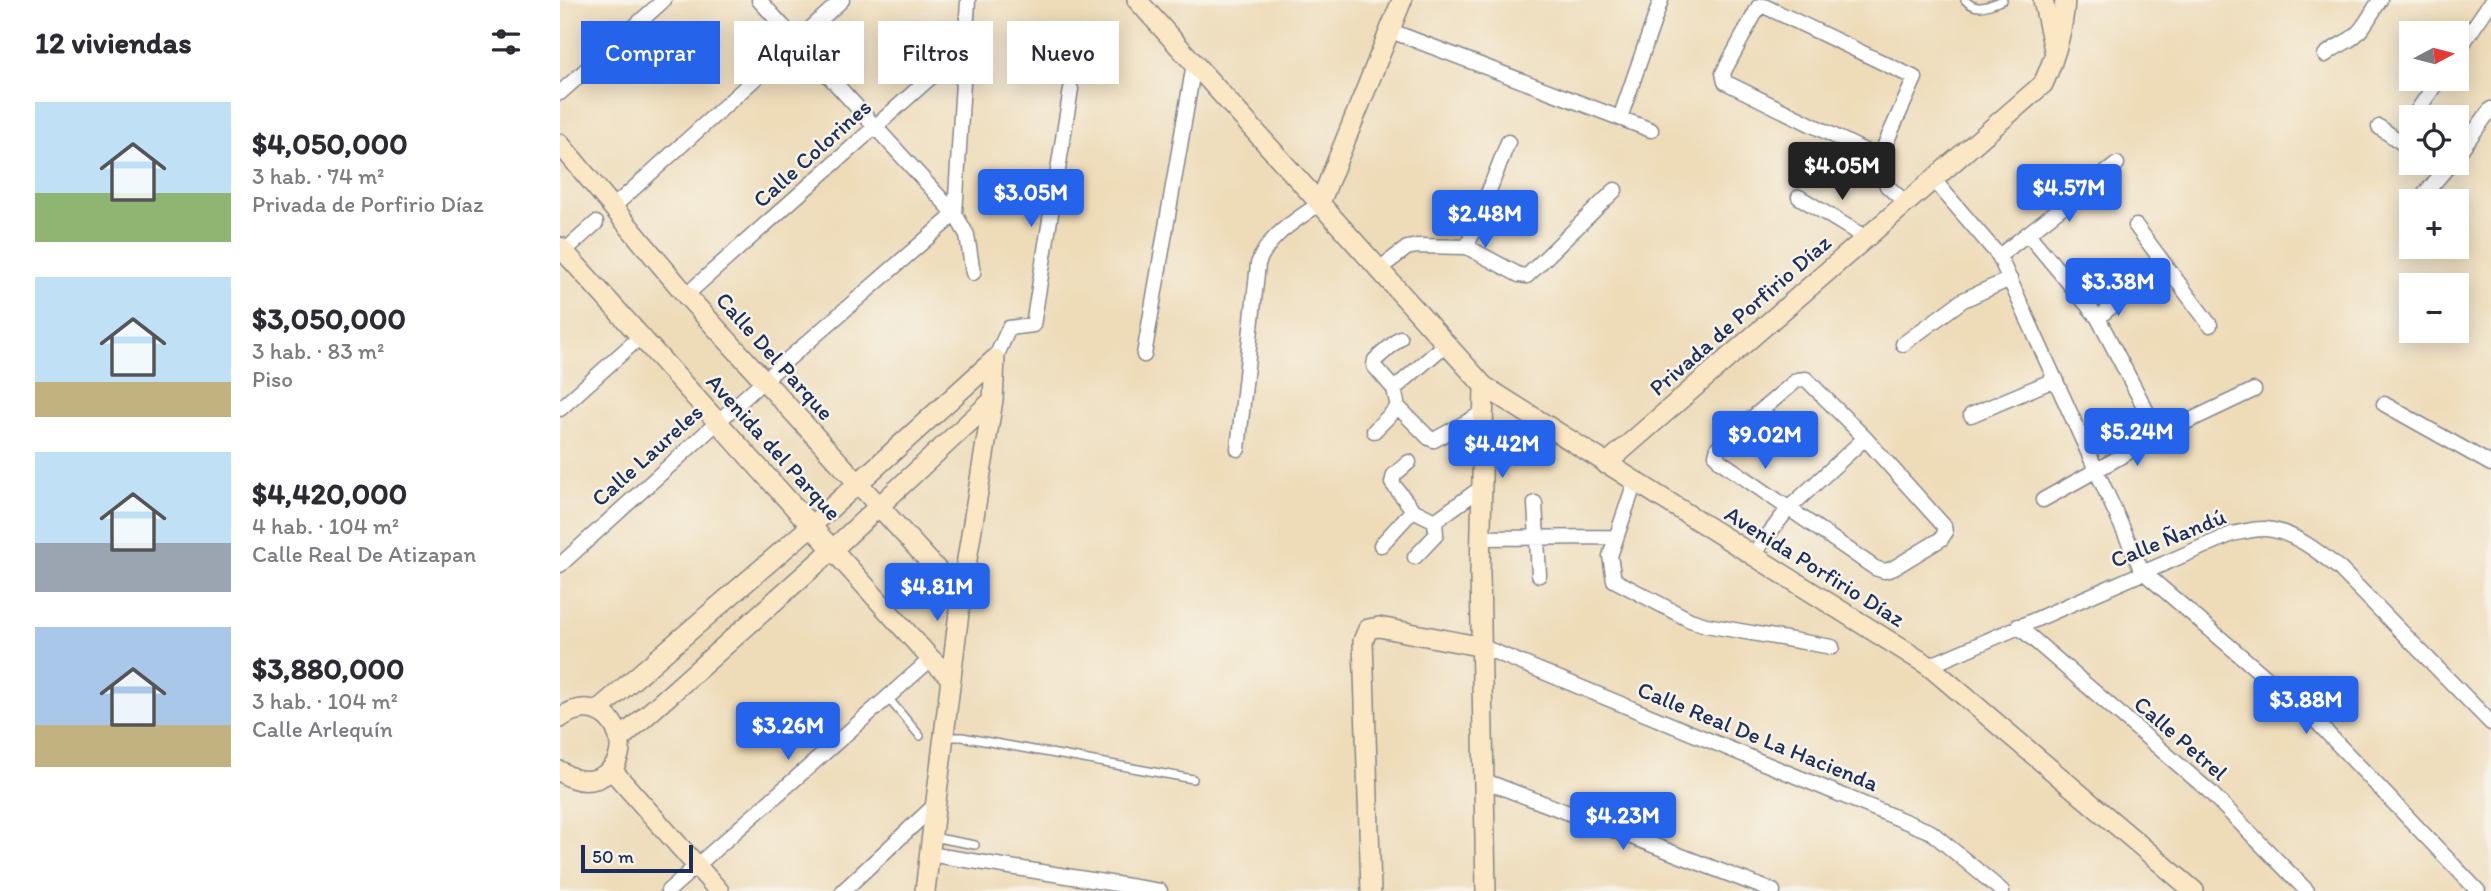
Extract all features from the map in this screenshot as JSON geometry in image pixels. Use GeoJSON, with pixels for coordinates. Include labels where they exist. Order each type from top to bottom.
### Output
{"type":"FeatureCollection","features":[{"type":"Feature","properties":{"kind":"street"},"geometry":{"type":"LineString","coordinates":[[560,93],[664,0]]}},
{"type":"Feature","properties":{"kind":"street"},"geometry":{"type":"LineString","coordinates":[[759,0],[778,21]]}},
{"type":"Feature","properties":{"kind":"street"},"geometry":{"type":"LineString","coordinates":[[818,21],[842,0]]}},
{"type":"Feature","properties":{"kind":"street"},"geometry":{"type":"LineString","coordinates":[[968,0],[968,21]]}},
{"type":"Feature","properties":{"kind":"street","name":"Avenida Porfirio Díaz"},"geometry":{"type":"LineString","coordinates":[[1137,0],[1483,386],[1929,666],[2194,891]]}},
{"type":"Feature","properties":{"kind":"street"},"geometry":{"type":"LineString","coordinates":[[1238,449],[1258,264],[1262,251],[1270,240],[1320,203],[1402,0]]}},
{"type":"Feature","properties":{"kind":"street"},"geometry":{"type":"LineString","coordinates":[[1620,118],[1661,0]]}},
{"type":"Feature","properties":{"kind":"street"},"geometry":{"type":"LineString","coordinates":[[2043,0],[2055,58]]}},
{"type":"Feature","properties":{"kind":"street","name":"Privada de Porfirio Díaz"},"geometry":{"type":"LineString","coordinates":[[1606,464],[2043,84],[2055,58],[2063,25],[2065,0]]}},
{"type":"Feature","properties":{"kind":"street"},"geometry":{"type":"LineString","coordinates":[[2325,55],[2350,40],[2362,28],[2380,0]]}},
{"type":"Feature","properties":{"kind":"street"},"geometry":{"type":"LineString","coordinates":[[2469,34],[2491,2]]}},
{"type":"Feature","properties":{"kind":"street"},"geometry":{"type":"LineString","coordinates":[[1879,158],[1726,82],[1723,74],[1759,6],[1916,78],[1879,158],[1887,186],[1906,203]]}},
{"type":"Feature","properties":{"kind":"street"},"geometry":{"type":"LineString","coordinates":[[1391,31],[1651,130]]}},
{"type":"Feature","properties":{"kind":"street"},"geometry":{"type":"LineString","coordinates":[[1144,355],[1194,64]]}},
{"type":"Feature","properties":{"kind":"street"},"geometry":{"type":"LineString","coordinates":[[612,208],[748,84]]}},
{"type":"Feature","properties":{"kind":"street"},"geometry":{"type":"LineString","coordinates":[[835,84],[955,214],[967,235],[973,273]]}},
{"type":"Feature","properties":{"kind":"street","name":"Calle Colorines"},"geometry":{"type":"LineString","coordinates":[[686,295],[923,84]]}},
{"type":"Feature","properties":{"kind":"street"},"geometry":{"type":"LineString","coordinates":[[955,214],[964,84]]}},
{"type":"Feature","properties":{"kind":"street"},"geometry":{"type":"LineString","coordinates":[[925,891],[961,596],[993,400],[995,359],[1009,328],[1033,325],[1071,89]]}},
{"type":"Feature","properties":{"kind":"street"},"geometry":{"type":"LineString","coordinates":[[2469,139],[2491,109]]}},
{"type":"Feature","properties":{"kind":"street"},"geometry":{"type":"LineString","coordinates":[[2379,128],[2398,139]]}},
{"type":"Feature","properties":{"kind":"street"},"geometry":{"type":"LineString","coordinates":[[1467,247],[1508,142]]}},
{"type":"Feature","properties":{"kind":"street","name":"Calle Del Parque"},"geometry":{"type":"LineString","coordinates":[[560,144],[686,295],[961,596]]}},
{"type":"Feature","properties":{"kind":"street"},"geometry":{"type":"LineString","coordinates":[[1999,256],[2117,164]]}},
{"type":"Feature","properties":{"kind":"street"},"geometry":{"type":"LineString","coordinates":[[2430,189],[2441,175]]}},
{"type":"Feature","properties":{"kind":"street"},"geometry":{"type":"LineString","coordinates":[[1933,179],[1999,256],[2142,571],[2312,717],[2479,891]]}},
{"type":"Feature","properties":{"kind":"street"},"geometry":{"type":"LineString","coordinates":[[1379,269],[1407,248],[1467,247],[1519,275],[1527,276],[1615,190]]}},
{"type":"Feature","properties":{"kind":"street"},"geometry":{"type":"LineString","coordinates":[[1799,197],[1866,238]]}},
{"type":"Feature","properties":{"kind":"street","name":"Calle Laureles"},"geometry":{"type":"LineString","coordinates":[[560,565],[763,381],[955,214]]}},
{"type":"Feature","properties":{"kind":"street"},"geometry":{"type":"LineString","coordinates":[[561,251],[596,223]]}},
{"type":"Feature","properties":{"kind":"street"},"geometry":{"type":"LineString","coordinates":[[2136,226],[2210,325]]}},
{"type":"Feature","properties":{"kind":"street"},"geometry":{"type":"LineString","coordinates":[[2028,234],[2098,318],[2159,435]]}},
{"type":"Feature","properties":{"kind":"street","name":"Avenida del Parque"},"geometry":{"type":"LineString","coordinates":[[561,251],[951,678]]}},
{"type":"Feature","properties":{"kind":"street"},"geometry":{"type":"LineString","coordinates":[[2098,318],[2163,263]]}},
{"type":"Feature","properties":{"kind":"street"},"geometry":{"type":"LineString","coordinates":[[1903,344],[1963,300],[2010,279]]}},
{"type":"Feature","properties":{"kind":"street"},"geometry":{"type":"LineString","coordinates":[[560,409],[641,336]]}},
{"type":"Feature","properties":{"kind":"street"},"geometry":{"type":"LineString","coordinates":[[1400,338],[1375,360],[1374,366],[1394,389],[1398,407],[1429,438],[1434,440],[1483,413]]}},
{"type":"Feature","properties":{"kind":"street"},"geometry":{"type":"LineString","coordinates":[[1394,389],[1446,344]]}},
{"type":"Feature","properties":{"kind":"street"},"geometry":{"type":"LineString","coordinates":[[598,710],[811,526],[995,359]]}},
{"type":"Feature","properties":{"kind":"street"},"geometry":{"type":"LineString","coordinates":[[1806,379],[1865,438],[1944,526],[1945,533],[1941,539],[1892,569],[1884,571],[1875,568],[1788,509],[1720,461],[1716,455],[1718,447],[1797,380],[1806,379]]}},
{"type":"Feature","properties":{"kind":"street"},"geometry":{"type":"LineString","coordinates":[[1971,415],[2056,379]]}},
{"type":"Feature","properties":{"kind":"street"},"geometry":{"type":"LineString","coordinates":[[1483,386],[1480,538],[1486,891]]}},
{"type":"Feature","properties":{"kind":"street"},"geometry":{"type":"LineString","coordinates":[[2043,500],[2159,435],[2253,390]]}},
{"type":"Feature","properties":{"kind":"street"},"geometry":{"type":"LineString","coordinates":[[620,739],[832,550],[993,400]]}},
{"type":"Feature","properties":{"kind":"street"},"geometry":{"type":"LineString","coordinates":[[2385,404],[2491,464]]}},
{"type":"Feature","properties":{"kind":"street"},"geometry":{"type":"LineString","coordinates":[[1374,431],[1398,407]]}},
{"type":"Feature","properties":{"kind":"street"},"geometry":{"type":"LineString","coordinates":[[1752,556],[1788,509],[1865,438]]}},
{"type":"Feature","properties":{"kind":"street"},"geometry":{"type":"LineString","coordinates":[[1409,462],[1394,475],[1392,483],[1413,510],[1435,521]]}},
{"type":"Feature","properties":{"kind":"street"},"geometry":{"type":"LineString","coordinates":[[1635,482],[1615,537],[1611,556],[1614,580],[1679,615],[1706,625],[1832,647]]}},
{"type":"Feature","properties":{"kind":"street"},"geometry":{"type":"LineString","coordinates":[[1435,521],[1482,488]]}},
{"type":"Feature","properties":{"kind":"street"},"geometry":{"type":"LineString","coordinates":[[1535,503],[1539,575]]}},
{"type":"Feature","properties":{"kind":"street"},"geometry":{"type":"LineString","coordinates":[[1381,544],[1413,510]]}},
{"type":"Feature","properties":{"kind":"street"},"geometry":{"type":"LineString","coordinates":[[1415,557],[1436,535],[1435,521]]}},
{"type":"Feature","properties":{"kind":"street","name":"Calle Ñandú"},"geometry":{"type":"LineString","coordinates":[[1929,666],[2232,534],[2266,529],[2293,537],[2319,552],[2340,569],[2491,723]]}},
{"type":"Feature","properties":{"kind":"street"},"geometry":{"type":"LineString","coordinates":[[1480,538],[1615,537]]}},
{"type":"Feature","properties":{"kind":"street","name":"Calle Petrel"},"geometry":{"type":"LineString","coordinates":[[2018,626],[2209,791],[2307,891]]}},
{"type":"Feature","properties":{"kind":"street"},"geometry":{"type":"LineString","coordinates":[[1371,891],[1363,641],[1368,629],[1378,628],[1483,647]]}},
{"type":"Feature","properties":{"kind":"street","name":"Calle Real De La Hacienda"},"geometry":{"type":"LineString","coordinates":[[1483,647],[1931,832],[2002,891]]}},
{"type":"Feature","properties":{"kind":"street"},"geometry":{"type":"LineString","coordinates":[[668,891],[931,659]]}},
{"type":"Feature","properties":{"kind":"street"},"geometry":{"type":"LineString","coordinates":[[560,716],[572,710],[598,710],[616,727],[620,739],[617,760],[611,769],[595,779],[568,775],[560,793]]}},
{"type":"Feature","properties":{"kind":"street"},"geometry":{"type":"LineString","coordinates":[[611,769],[719,891]]}},
{"type":"Feature","properties":{"kind":"street"},"geometry":{"type":"LineString","coordinates":[[1485,781],[1773,891]]}},
{"type":"Feature","properties":{"kind":"street"},"geometry":{"type":"LineString","coordinates":[[843,891],[936,804]]}},
{"type":"Feature","properties":{"kind":"street"},"geometry":{"type":"LineString","coordinates":[[930,845],[1160,891]]}},
{"type":"Feature","properties":{"kind":"lane"},"geometry":{"type":"LineString","coordinates":[[1965,0],[1979,8],[2003,0]]}},
{"type":"Feature","properties":{"kind":"lane"},"geometry":{"type":"LineString","coordinates":[[887,697],[920,736]]}},
{"type":"Feature","properties":{"kind":"lane"},"geometry":{"type":"LineString","coordinates":[[945,737],[962,737],[1192,779]]}},
{"type":"Feature","properties":{"kind":"lane"},"geometry":{"type":"LineString","coordinates":[[930,845],[975,845]]}}]}
